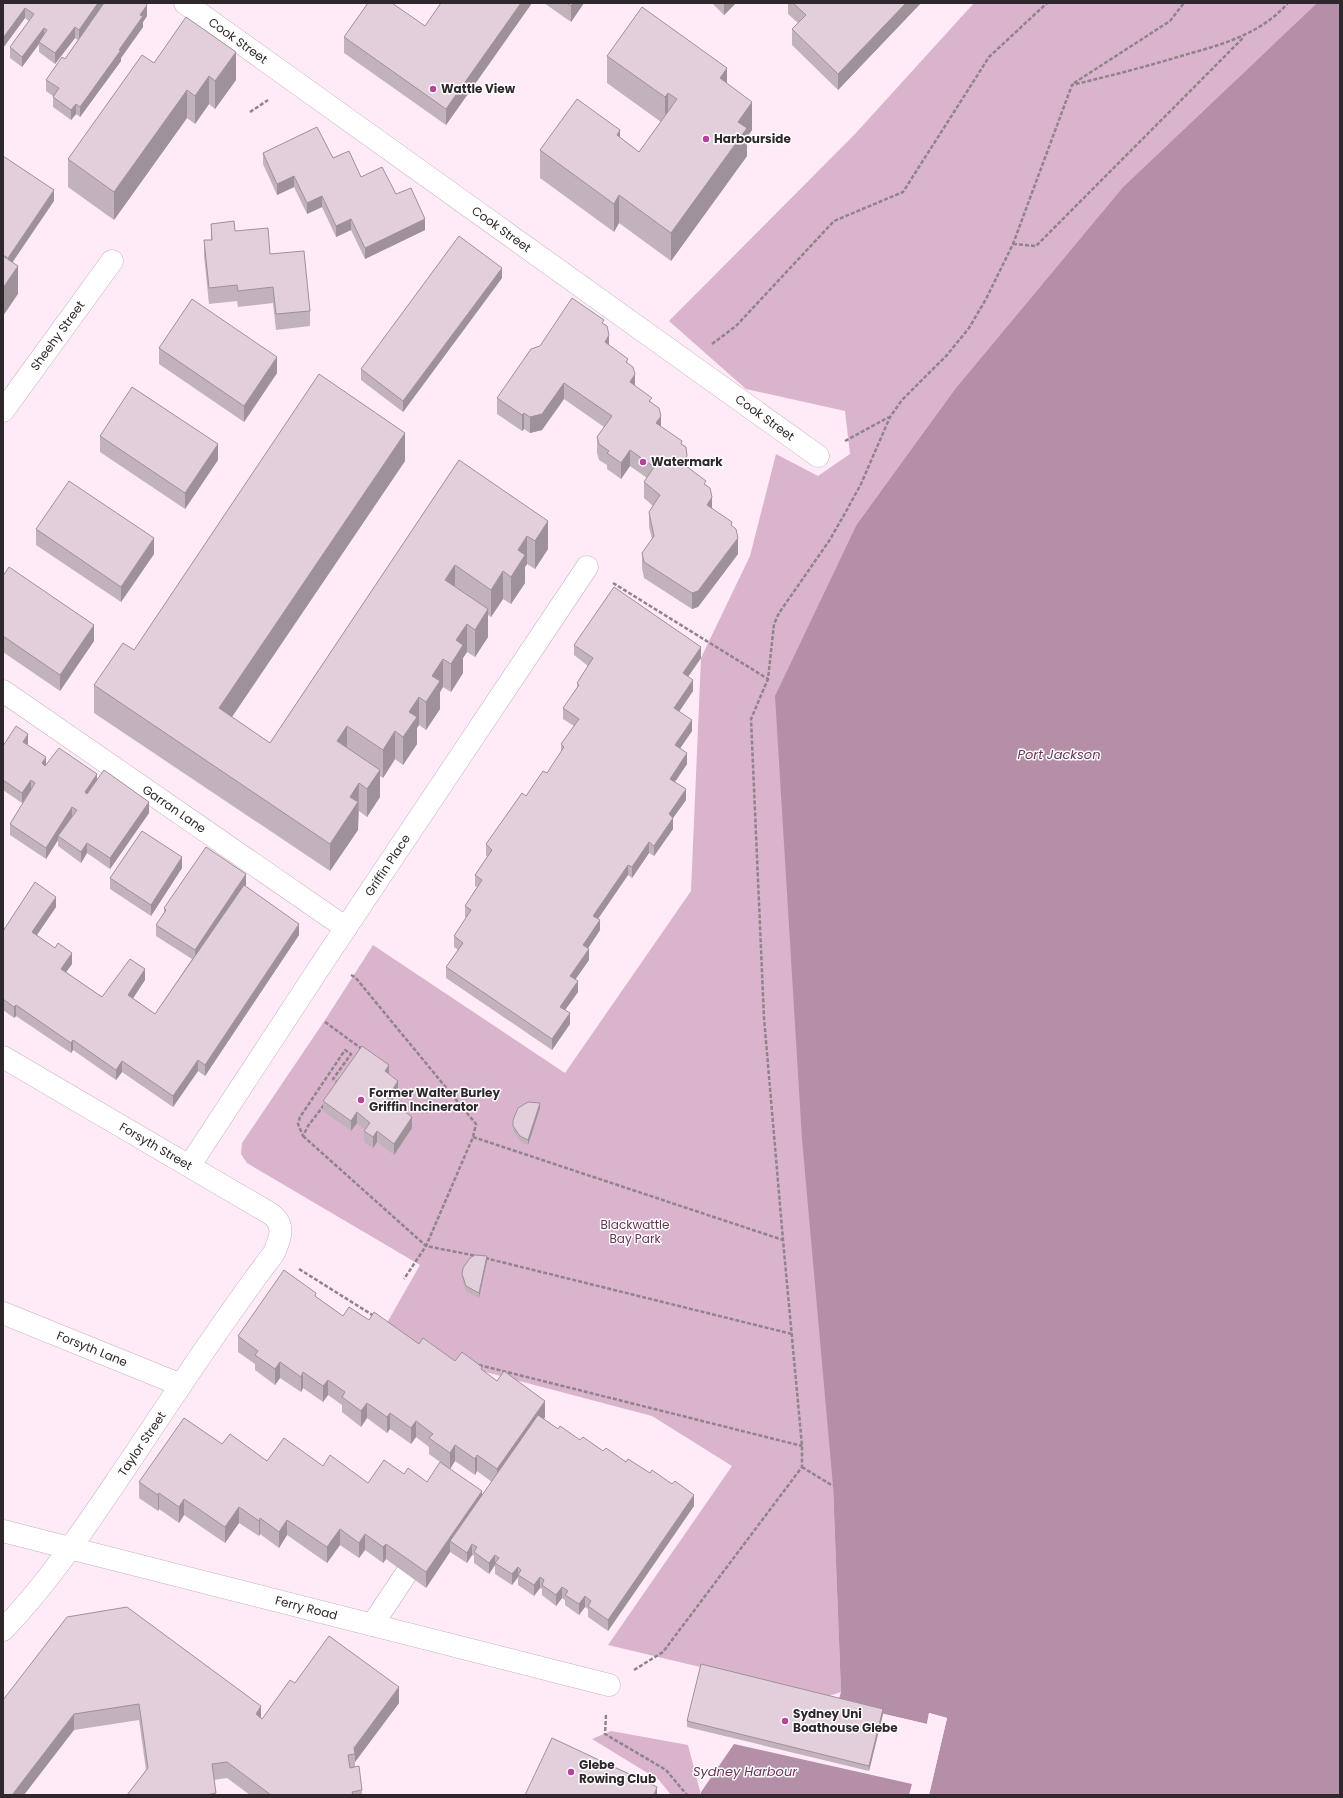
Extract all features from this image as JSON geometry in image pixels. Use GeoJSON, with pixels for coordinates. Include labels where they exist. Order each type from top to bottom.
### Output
{"type":"FeatureCollection","features":[{"type":"Feature","properties":{"kind":"street","name":"Cook Street"},"geometry":{"type":"LineString","coordinates":[[185,3],[818,456]]}},
{"type":"Feature","properties":{"kind":"street","name":"Sheehy Street"},"geometry":{"type":"LineString","coordinates":[[3,411],[112,261]]}},
{"type":"Feature","properties":{"kind":"street","name":"Griffin Place"},"geometry":{"type":"LineString","coordinates":[[190,1165],[325,958],[587,567]]}},
{"type":"Feature","properties":{"kind":"street","name":"Garran Lane"},"geometry":{"type":"LineString","coordinates":[[3,691],[346,928]]}},
{"type":"Feature","properties":{"kind":"street","name":"Forsyth Street"},"geometry":{"type":"LineString","coordinates":[[3,1057],[190,1165],[276,1218],[281,1227],[281,1233],[274,1253]]}},
{"type":"Feature","properties":{"kind":"street","name":"Taylor Street"},"geometry":{"type":"LineString","coordinates":[[3,1630],[28,1603],[71,1548],[181,1385],[274,1253]]}},
{"type":"Feature","properties":{"kind":"street","name":"Forsyth Lane"},"geometry":{"type":"LineString","coordinates":[[3,1313],[181,1385]]}},
{"type":"Feature","properties":{"kind":"street","name":"Ferry Road"},"geometry":{"type":"LineString","coordinates":[[3,1531],[609,1685]]}},
{"type":"Feature","properties":{"kind":"street"},"geometry":{"type":"LineString","coordinates":[[372,1625],[406,1574]]}},
{"type":"Feature","properties":{"kind":"path"},"geometry":{"type":"LineString","coordinates":[[736,326],[834,221],[903,192],[989,57],[1048,3]]}},
{"type":"Feature","properties":{"kind":"path"},"geometry":{"type":"LineString","coordinates":[[687,1795],[666,1770],[604,1734],[609,1685],[663,1652],[802,1467],[802,1446],[764,1018],[751,719],[768,680],[774,624],[779,613],[829,541],[848,509],[861,484],[890,416],[902,400],[947,355],[969,328],[986,299],[1013,244],[1072,85],[1170,21],[1184,3]]}},
{"type":"Feature","properties":{"kind":"path"},"geometry":{"type":"LineString","coordinates":[[1013,244],[1036,246],[1245,36],[1269,20],[1288,3]]}},
{"type":"Feature","properties":{"kind":"path"},"geometry":{"type":"LineString","coordinates":[[1072,85],[1135,70],[1245,36]]}},
{"type":"Feature","properties":{"kind":"path"},"geometry":{"type":"LineString","coordinates":[[818,456],[890,416]]}},
{"type":"Feature","properties":{"kind":"path"},"geometry":{"type":"LineString","coordinates":[[587,567],[768,680]]}},
{"type":"Feature","properties":{"kind":"path"},"geometry":{"type":"LineString","coordinates":[[325,958],[355,978],[476,1124],[473,1137],[426,1246],[404,1279]]}},
{"type":"Feature","properties":{"kind":"path"},"geometry":{"type":"LineString","coordinates":[[326,1022],[365,1051]]}},
{"type":"Feature","properties":{"kind":"path"},"geometry":{"type":"LineString","coordinates":[[340,1084],[333,1080],[351,1054],[345,1050],[300,1117],[298,1124],[304,1136],[426,1246],[481,1257],[792,1334]]}},
{"type":"Feature","properties":{"kind":"path"},"geometry":{"type":"LineString","coordinates":[[336,1090],[344,1079]]}},
{"type":"Feature","properties":{"kind":"path"},"geometry":{"type":"LineString","coordinates":[[304,1136],[308,1126],[327,1101]]}},
{"type":"Feature","properties":{"kind":"path"},"geometry":{"type":"LineString","coordinates":[[473,1137],[783,1240]]}},
{"type":"Feature","properties":{"kind":"path"},"geometry":{"type":"LineString","coordinates":[[274,1253],[377,1318]]}},
{"type":"Feature","properties":{"kind":"path"},"geometry":{"type":"LineString","coordinates":[[478,1365],[802,1446]]}},
{"type":"Feature","properties":{"kind":"path"},"geometry":{"type":"LineString","coordinates":[[802,1467],[833,1486]]}},
{"type":"Feature","properties":{"kind":"green space","name":"Blackwattle Bay Park"},"geometry":{"type":"Polygon","coordinates":[[[974,3],[1317,3],[1123,187],[955,389],[857,524],[833,1486],[841,1692],[826,1697],[608,1645],[732,1466],[652,1416],[429,1357],[384,1328],[420,1265],[247,1163],[241,1154],[242,1143],[327,1017],[373,945],[565,1073],[691,891],[701,658],[750,556],[776,454],[818,476],[850,454],[845,411],[746,389],[669,321],[855,134],[974,3]]]}},
{"type":"Feature","properties":{"kind":"green space"},"geometry":{"type":"Polygon","coordinates":[[[611,1731],[688,1745],[701,1795],[671,1795],[659,1780],[592,1739],[611,1731]]]}},
{"type":"Feature","properties":{"kind":"water","name":"Port Jackson"},"geometry":{"type":"Polygon","coordinates":[[[1317,3],[1340,3],[1340,1795],[929,1795],[947,1718],[929,1713],[927,1724],[838,1703],[841,1692],[833,1486],[802,1139],[775,696],[857,524],[955,389],[1123,187],[1317,3]]]}},
{"type":"Feature","properties":{"kind":"water","name":"Sydney Harbour"},"geometry":{"type":"Polygon","coordinates":[[[734,1744],[912,1784],[909,1795],[701,1795],[701,1792],[734,1744]]]}},
{"type":"Feature","properties":{"kind":"pier"},"geometry":{"type":"Polygon","coordinates":[[[929,1713],[947,1718],[929,1795],[927,1795],[945,1719],[931,1716],[929,1725],[927,1726],[882,1716],[883,1714],[927,1724],[929,1713]]]}},
{"type":"Feature","properties":{"kind":"building"},"geometry":{"type":"Polygon","coordinates":[[[4,3],[98,3],[79,30],[75,27],[55,53],[39,42],[47,30],[44,28],[22,57],[10,47],[34,14],[25,8],[3,38],[4,3]]]}},
{"type":"Feature","properties":{"kind":"building"},"geometry":{"type":"Polygon","coordinates":[[[104,3],[145,3],[147,5],[140,15],[143,16],[119,50],[121,50],[80,107],[76,104],[71,110],[53,97],[59,88],[46,80],[62,57],[65,59],[104,3]]]}},
{"type":"Feature","properties":{"kind":"building","name":"Wattle View"},"geometry":{"type":"Polygon","coordinates":[[[368,3],[392,3],[425,26],[441,3],[521,3],[446,109],[344,37],[368,3]]]}},
{"type":"Feature","properties":{"kind":"building"},"geometry":{"type":"Polygon","coordinates":[[[793,3],[906,3],[838,74],[792,29],[806,15],[793,3]]]}},
{"type":"Feature","properties":{"kind":"building","name":"Harbourside"},"geometry":{"type":"Polygon","coordinates":[[[642,7],[727,68],[720,78],[752,102],[738,122],[747,128],[671,233],[619,195],[614,204],[540,150],[577,99],[620,130],[617,135],[639,152],[677,99],[668,93],[665,97],[607,56],[642,7]]]}},
{"type":"Feature","properties":{"kind":"building"},"geometry":{"type":"Polygon","coordinates":[[[186,17],[236,52],[215,81],[209,76],[195,96],[187,90],[114,192],[68,159],[142,55],[154,63],[186,17]]]}},
{"type":"Feature","properties":{"kind":"building"},"geometry":{"type":"Polygon","coordinates":[[[317,127],[333,158],[349,151],[361,177],[382,167],[396,194],[411,188],[425,219],[365,248],[351,219],[336,226],[322,196],[307,203],[294,176],[277,184],[263,153],[317,127]]]}},
{"type":"Feature","properties":{"kind":"building"},"geometry":{"type":"Polygon","coordinates":[[[3,156],[54,190],[8,258],[3,255],[3,156]]]}},
{"type":"Feature","properties":{"kind":"building"},"geometry":{"type":"Polygon","coordinates":[[[234,221],[235,231],[268,228],[270,254],[304,251],[310,311],[276,314],[273,287],[238,291],[237,285],[209,288],[204,240],[212,240],[211,224],[234,221]]]}},
{"type":"Feature","properties":{"kind":"building"},"geometry":{"type":"Polygon","coordinates":[[[459,236],[502,268],[403,401],[361,369],[459,236]]]}},
{"type":"Feature","properties":{"kind":"building"},"geometry":{"type":"Polygon","coordinates":[[[3,256],[18,266],[3,288],[3,256]]]}},
{"type":"Feature","properties":{"kind":"building","name":"Watermark"},"geometry":{"type":"Polygon","coordinates":[[[572,298],[604,320],[602,323],[607,326],[609,335],[605,342],[628,359],[626,362],[633,367],[635,374],[630,382],[652,398],[649,401],[659,408],[661,416],[656,423],[682,441],[681,444],[686,447],[687,456],[682,463],[706,481],[704,484],[710,488],[712,497],[707,505],[732,522],[731,525],[736,529],[738,538],[698,591],[692,593],[644,562],[642,553],[654,536],[649,512],[660,495],[644,482],[654,467],[630,450],[621,463],[607,453],[609,451],[599,444],[597,437],[612,416],[564,383],[542,414],[530,417],[524,413],[522,415],[497,398],[531,349],[540,346],[572,298]]]}},
{"type":"Feature","properties":{"kind":"building"},"geometry":{"type":"Polygon","coordinates":[[[192,299],[277,357],[244,406],[159,348],[192,299]]]}},
{"type":"Feature","properties":{"kind":"building"},"geometry":{"type":"Polygon","coordinates":[[[319,374],[405,433],[219,708],[270,743],[459,460],[548,521],[535,541],[527,536],[518,550],[525,555],[511,577],[503,571],[491,590],[455,565],[445,580],[488,609],[475,630],[467,624],[456,640],[463,645],[451,664],[443,659],[432,676],[440,681],[426,702],[419,697],[409,712],[417,717],[403,737],[395,731],[383,750],[347,726],[337,741],[380,770],[367,789],[359,783],[350,797],[358,802],[330,844],[94,685],[123,643],[134,650],[319,374]]]}},
{"type":"Feature","properties":{"kind":"building"},"geometry":{"type":"Polygon","coordinates":[[[132,387],[218,444],[185,493],[100,436],[132,387]]]}},
{"type":"Feature","properties":{"kind":"building"},"geometry":{"type":"Polygon","coordinates":[[[69,481],[154,538],[121,587],[36,529],[69,481]]]}},
{"type":"Feature","properties":{"kind":"building"},"geometry":{"type":"Polygon","coordinates":[[[9,567],[94,625],[60,675],[3,636],[3,576],[9,567]]]}},
{"type":"Feature","properties":{"kind":"building"},"geometry":{"type":"Polygon","coordinates":[[[614,587],[701,647],[683,673],[693,680],[674,708],[692,720],[675,745],[687,753],[670,779],[686,789],[669,814],[673,818],[654,846],[649,842],[632,867],[628,865],[593,916],[600,920],[583,945],[589,949],[570,976],[578,981],[560,1007],[570,1013],[552,1039],[446,967],[463,943],[454,936],[471,910],[465,906],[482,880],[475,875],[492,850],[486,844],[522,793],[526,796],[543,771],[547,773],[564,747],[561,744],[579,719],[563,708],[579,685],[577,683],[593,658],[574,645],[614,587]]]}},
{"type":"Feature","properties":{"kind":"building"},"geometry":{"type":"Polygon","coordinates":[[[16,726],[28,734],[23,742],[46,757],[42,763],[45,766],[59,748],[97,774],[85,792],[87,794],[104,770],[149,802],[110,858],[87,843],[81,852],[58,836],[77,810],[72,807],[46,848],[10,824],[35,783],[31,780],[22,793],[3,780],[3,746],[16,726]]]}},
{"type":"Feature","properties":{"kind":"building"},"geometry":{"type":"Polygon","coordinates":[[[142,831],[182,857],[151,905],[110,878],[142,831]]]}},
{"type":"Feature","properties":{"kind":"building"},"geometry":{"type":"Polygon","coordinates":[[[206,847],[246,874],[195,950],[156,925],[166,910],[164,908],[206,847]]]}},
{"type":"Feature","properties":{"kind":"building"},"geometry":{"type":"Polygon","coordinates":[[[35,882],[56,897],[32,932],[55,948],[58,943],[72,953],[61,969],[102,997],[130,959],[145,969],[128,995],[155,1014],[244,885],[299,924],[205,1065],[198,1060],[173,1096],[122,1061],[116,1070],[73,1040],[71,1043],[16,1005],[14,1007],[3,999],[3,931],[35,882]]]}},
{"type":"Feature","properties":{"kind":"building","name":"Former Walter Burley Griffin Incinerator"},"geometry":{"type":"Polygon","coordinates":[[[362,1046],[389,1065],[385,1071],[398,1081],[387,1098],[412,1117],[394,1144],[377,1131],[373,1137],[364,1131],[370,1123],[357,1112],[351,1121],[323,1101],[362,1046]]]}},
{"type":"Feature","properties":{"kind":"building"},"geometry":{"type":"Polygon","coordinates":[[[528,1102],[540,1103],[528,1140],[520,1136],[513,1126],[513,1120],[518,1108],[528,1102]]]}},
{"type":"Feature","properties":{"kind":"building"},"geometry":{"type":"Polygon","coordinates":[[[475,1255],[487,1256],[479,1293],[466,1286],[462,1274],[463,1268],[470,1258],[475,1255]]]}},
{"type":"Feature","properties":{"kind":"building"},"geometry":{"type":"Polygon","coordinates":[[[284,1270],[316,1293],[315,1296],[343,1316],[349,1307],[369,1320],[374,1312],[419,1344],[423,1338],[455,1361],[462,1352],[482,1367],[481,1369],[497,1381],[504,1371],[545,1401],[497,1469],[477,1455],[475,1459],[455,1445],[450,1453],[429,1438],[433,1434],[416,1421],[411,1428],[390,1413],[387,1417],[367,1403],[361,1411],[342,1397],[345,1392],[328,1380],[323,1386],[303,1372],[301,1377],[280,1362],[275,1369],[255,1355],[258,1351],[238,1336],[284,1270]]]}},
{"type":"Feature","properties":{"kind":"building"},"geometry":{"type":"Polygon","coordinates":[[[538,1415],[558,1429],[560,1426],[580,1440],[583,1437],[603,1451],[606,1448],[626,1462],[628,1459],[650,1473],[652,1470],[672,1484],[675,1481],[694,1495],[608,1620],[588,1606],[591,1601],[585,1596],[579,1604],[565,1595],[568,1591],[562,1587],[556,1595],[542,1585],[544,1580],[540,1577],[534,1585],[518,1575],[521,1570],[518,1567],[512,1574],[495,1563],[499,1558],[495,1555],[489,1563],[474,1552],[477,1547],[472,1544],[467,1553],[450,1541],[538,1415]]]}},
{"type":"Feature","properties":{"kind":"building"},"geometry":{"type":"Polygon","coordinates":[[[184,1418],[222,1444],[230,1434],[267,1461],[284,1438],[323,1466],[330,1455],[368,1483],[384,1460],[404,1474],[408,1468],[427,1482],[440,1462],[482,1491],[426,1572],[386,1544],[383,1547],[365,1534],[359,1543],[340,1529],[327,1547],[287,1520],[279,1532],[260,1518],[259,1521],[239,1507],[225,1527],[184,1499],[179,1507],[159,1493],[158,1495],[139,1482],[184,1418]]]}},
{"type":"Feature","properties":{"kind":"building"},"geometry":{"type":"Polygon","coordinates":[[[127,1607],[261,1706],[256,1714],[262,1719],[290,1680],[295,1683],[329,1636],[399,1687],[354,1748],[355,1754],[348,1755],[350,1768],[359,1766],[362,1790],[352,1792],[353,1795],[271,1795],[227,1762],[212,1764],[216,1793],[207,1795],[127,1795],[148,1768],[139,1704],[74,1714],[12,1795],[3,1795],[3,1700],[67,1617],[127,1607]]]}},
{"type":"Feature","properties":{"kind":"building","name":"Sydney Uni Boathouse Glebe"},"geometry":{"type":"Polygon","coordinates":[[[701,1664],[883,1709],[869,1766],[687,1721],[701,1664]]]}},
{"type":"Feature","properties":{"kind":"building","name":"Glebe Rowing Club"},"geometry":{"type":"Polygon","coordinates":[[[552,1738],[657,1787],[654,1795],[525,1795],[552,1738]]]}},
{"type":"Feature","properties":{"kind":"place","name":"Wattle View"},"geometry":{"type":"Point","coordinates":[433,89]}},
{"type":"Feature","properties":{"kind":"place","name":"Harbourside"},"geometry":{"type":"Point","coordinates":[706,139]}},
{"type":"Feature","properties":{"kind":"place","name":"Watermark"},"geometry":{"type":"Point","coordinates":[643,462]}},
{"type":"Feature","properties":{"kind":"place","name":"Former Walter Burley Griffin Incinerator"},"geometry":{"type":"Point","coordinates":[361,1100]}},
{"type":"Feature","properties":{"kind":"place","name":"Sydney Uni Boathouse Glebe"},"geometry":{"type":"Point","coordinates":[785,1721]}},
{"type":"Feature","properties":{"kind":"place","name":"Glebe Rowing Club"},"geometry":{"type":"Point","coordinates":[571,1772]}}]}
